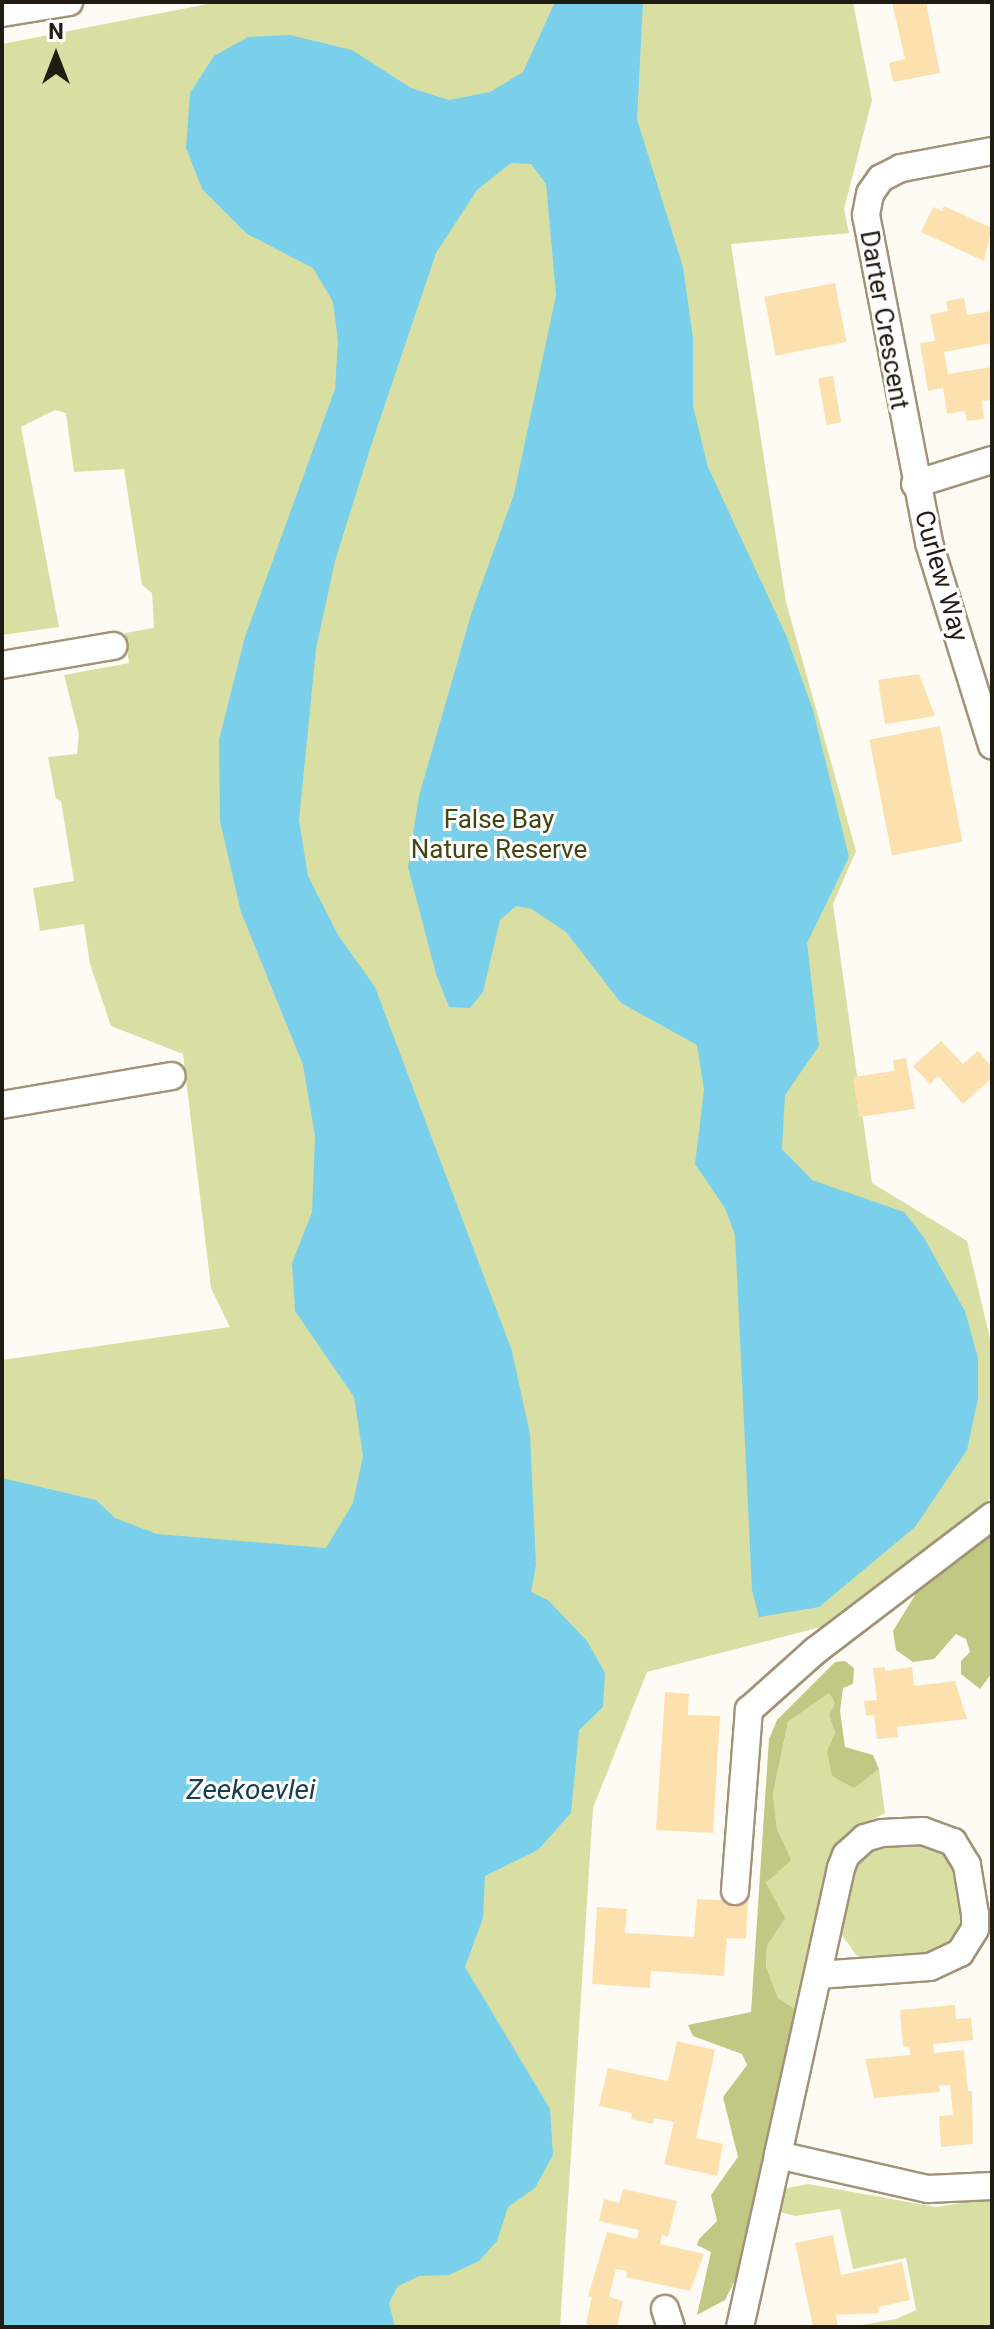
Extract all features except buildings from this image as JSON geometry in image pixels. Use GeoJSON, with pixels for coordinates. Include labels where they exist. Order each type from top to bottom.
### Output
{"type":"FeatureCollection","features":[{"type":"Feature","properties":{"kind":"street"},"geometry":{"type":"LineString","coordinates":[[2,13],[69,2]]}},
{"type":"Feature","properties":{"kind":"street","name":"Darter Crescent"},"geometry":{"type":"LineString","coordinates":[[915,484],[866,215],[870,194],[881,178],[901,168],[992,151]]}},
{"type":"Feature","properties":{"kind":"street","name":"Curlew Way"},"geometry":{"type":"LineString","coordinates":[[992,460],[915,484],[992,745]]}},
{"type":"Feature","properties":{"kind":"street"},"geometry":{"type":"LineString","coordinates":[[2,665],[113,646]]}},
{"type":"Feature","properties":{"kind":"street"},"geometry":{"type":"LineString","coordinates":[[2,1105],[172,1076]]}},
{"type":"Feature","properties":{"kind":"street"},"geometry":{"type":"LineString","coordinates":[[735,1891],[749,1710],[815,1651],[992,1516]]}},
{"type":"Feature","properties":{"kind":"street"},"geometry":{"type":"LineString","coordinates":[[740,2327],[841,1868],[854,1847],[882,1833],[923,1831],[953,1842],[967,1865],[975,1914],[975,1929],[960,1953],[930,1967],[818,1975]]}},
{"type":"Feature","properties":{"kind":"street"},"geometry":{"type":"LineString","coordinates":[[778,2155],[928,2189],[992,2186]]}},
{"type":"Feature","properties":{"kind":"green space","name":"False Bay Nature Reserve"},"geometry":{"type":"Polygon","coordinates":[[[218,2],[853,2],[872,100],[844,209],[849,233],[731,244],[786,602],[856,851],[833,904],[872,1183],[967,1241],[992,1347],[992,1497],[840,1622],[647,1672],[593,1808],[560,2327],[2,2327],[2,1360],[230,1327],[211,1288],[183,1054],[111,1026],[90,964],[84,924],[40,931],[33,888],[74,881],[61,801],[56,799],[48,757],[77,754],[79,734],[64,675],[129,663],[125,633],[154,628],[152,593],[142,585],[124,469],[74,472],[66,413],[55,410],[21,427],[59,627],[2,635],[2,44],[218,2]]]}},
{"type":"Feature","properties":{"kind":"green space"},"geometry":{"type":"Polygon","coordinates":[[[992,1523],[992,1673],[980,1689],[961,1674],[961,1661],[970,1652],[966,1639],[956,1634],[934,1659],[913,1662],[896,1650],[893,1631],[931,1569],[992,1523]]]}},
{"type":"Feature","properties":{"kind":"green space"},"geometry":{"type":"Polygon","coordinates":[[[845,1661],[854,1668],[853,1684],[843,1688],[840,1711],[845,1747],[873,1755],[879,1769],[854,1788],[832,1776],[827,1751],[835,1733],[829,1715],[835,1703],[829,1693],[788,1722],[773,1794],[777,1829],[791,1860],[766,1883],[785,1918],[767,1946],[766,1967],[778,1998],[798,2011],[743,2264],[725,2300],[697,2315],[711,2252],[697,2245],[717,2221],[711,2195],[738,2157],[723,2097],[747,2065],[742,2054],[693,2036],[688,2025],[751,2012],[769,1739],[777,1720],[835,1662],[845,1661]]]}},
{"type":"Feature","properties":{"kind":"green space"},"geometry":{"type":"Polygon","coordinates":[[[829,1693],[835,1703],[829,1715],[835,1733],[827,1751],[854,1787],[879,1769],[885,1813],[851,1830],[831,1856],[798,2011],[778,1998],[766,1967],[767,1946],[784,1918],[766,1883],[790,1860],[777,1829],[773,1794],[788,1722],[829,1693]]]}},
{"type":"Feature","properties":{"kind":"green space"},"geometry":{"type":"Polygon","coordinates":[[[921,1842],[939,1848],[956,1870],[964,1919],[959,1938],[938,1956],[865,1960],[856,1955],[840,1932],[853,1869],[873,1849],[921,1842]]]}},
{"type":"Feature","properties":{"kind":"green space"},"geometry":{"type":"Polygon","coordinates":[[[808,2184],[936,2207],[992,2198],[992,2327],[850,2327],[896,2319],[916,2310],[906,2258],[853,2269],[840,2209],[795,2216],[780,2212],[779,2198],[788,2188],[808,2184]]]}},
{"type":"Feature","properties":{"kind":"water","name":"False Bay Nature Reserve"},"geometry":{"type":"Polygon","coordinates":[[[555,2],[643,2],[637,119],[683,267],[693,338],[693,406],[708,467],[786,635],[813,710],[849,857],[807,943],[819,1046],[785,1095],[782,1149],[812,1180],[904,1212],[923,1236],[965,1311],[978,1358],[978,1398],[967,1450],[915,1527],[819,1607],[759,1617],[752,1590],[735,1235],[725,1208],[695,1164],[704,1090],[697,1045],[621,1003],[566,932],[532,909],[516,906],[500,920],[483,992],[470,1008],[449,1007],[436,974],[408,867],[419,796],[472,611],[514,494],[556,295],[546,184],[531,164],[511,163],[477,190],[436,253],[371,446],[335,561],[316,649],[299,820],[308,876],[338,935],[375,987],[512,1351],[530,1434],[536,1565],[531,1592],[548,1600],[587,1641],[605,1673],[603,1707],[579,1730],[571,1813],[538,1850],[485,1876],[483,1918],[465,1967],[550,2109],[553,2155],[535,2188],[508,2207],[497,2241],[479,2261],[449,2275],[419,2276],[398,2286],[389,2303],[395,2327],[2,2327],[2,1478],[96,1500],[115,1518],[157,1534],[326,1548],[353,1503],[363,1456],[354,1397],[295,1311],[292,1263],[312,1212],[315,1136],[303,1065],[241,912],[220,821],[219,740],[245,637],[335,389],[338,341],[333,302],[313,268],[247,234],[202,189],[186,148],[190,93],[214,56],[248,37],[290,35],[352,50],[411,88],[449,100],[490,92],[523,72],[555,2]]]}},
{"type":"Feature","properties":{"kind":"water label","name":"Zeekoevlei"},"geometry":{"type":"Point","coordinates":[251,1790]}}]}
